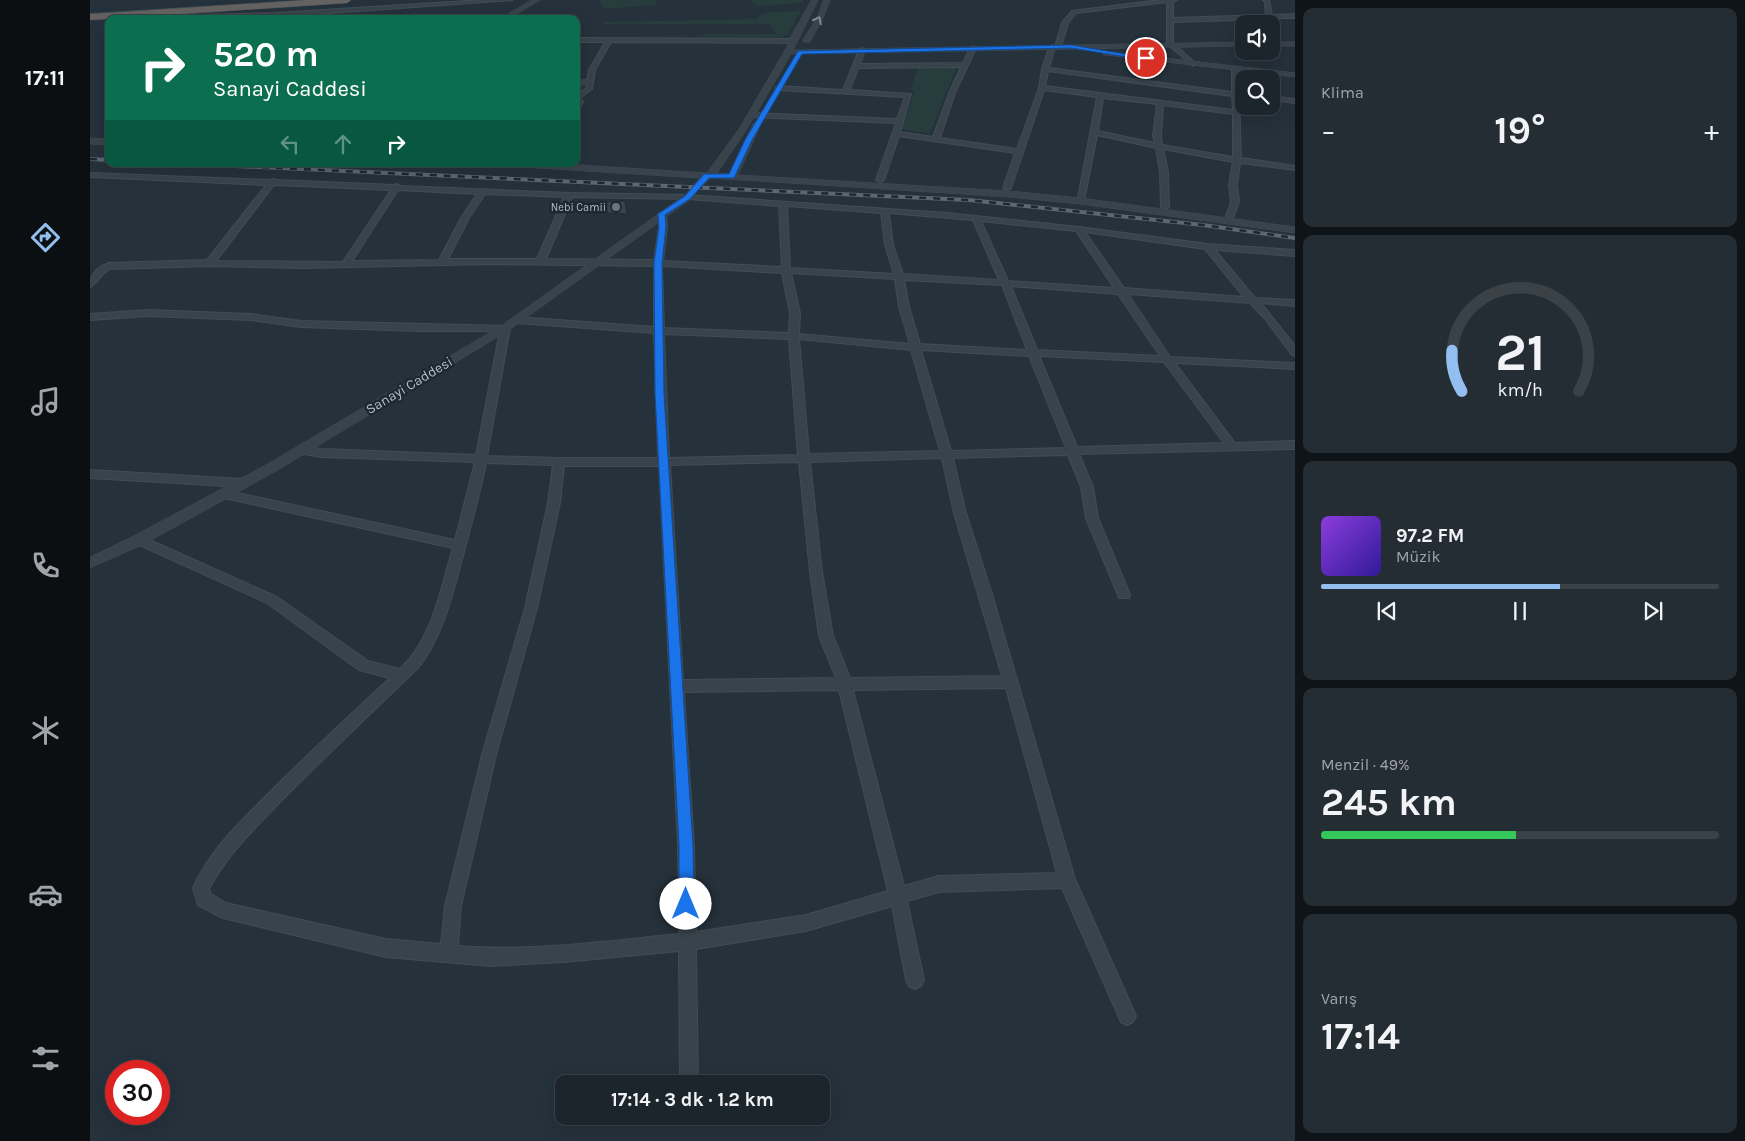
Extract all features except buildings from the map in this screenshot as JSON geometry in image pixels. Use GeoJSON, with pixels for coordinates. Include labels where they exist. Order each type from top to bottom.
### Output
{"type":"FeatureCollection","features":[{"type":"Feature","properties":{"kind":"highway"},"geometry":{"type":"LineString","coordinates":[[90,13],[287,0]]}},
{"type":"Feature","properties":{"kind":"highway"},"geometry":{"type":"LineString","coordinates":[[157,15],[191,14],[347,0]]}},
{"type":"Feature","properties":{"kind":"highway"},"geometry":{"type":"LineString","coordinates":[[90,17],[105,17]]}},
{"type":"Feature","properties":{"kind":"street"},"geometry":{"type":"LineString","coordinates":[[191,14],[321,12],[509,0]]}},
{"type":"Feature","properties":{"kind":"street"},"geometry":{"type":"LineString","coordinates":[[510,15],[537,0]]}},
{"type":"Feature","properties":{"kind":"street","name":"Sanayi Caddesi"},"geometry":{"type":"LineString","coordinates":[[90,564],[139,540],[302,450],[505,328],[688,197],[710,173],[752,115],[815,0]]}},
{"type":"Feature","properties":{"kind":"street"},"geometry":{"type":"LineString","coordinates":[[798,56],[820,18],[827,0]]}},
{"type":"Feature","properties":{"kind":"street"},"geometry":{"type":"LineString","coordinates":[[1008,188],[1042,88],[1045,69],[1065,23],[1074,12],[1172,0],[1170,44],[1193,64]]}},
{"type":"Feature","properties":{"kind":"street"},"geometry":{"type":"LineString","coordinates":[[1266,0],[1268,2],[1269,15]]}},
{"type":"Feature","properties":{"kind":"street"},"geometry":{"type":"LineString","coordinates":[[318,15],[321,12]]}},
{"type":"Feature","properties":{"kind":"street"},"geometry":{"type":"LineString","coordinates":[[1280,19],[1295,16]]}},
{"type":"Feature","properties":{"kind":"street"},"geometry":{"type":"LineString","coordinates":[[1170,20],[1235,21]]}},
{"type":"Feature","properties":{"kind":"street"},"geometry":{"type":"LineString","coordinates":[[580,40],[806,41]]}},
{"type":"Feature","properties":{"kind":"street"},"geometry":{"type":"LineString","coordinates":[[580,96],[587,91],[592,70],[609,40]]}},
{"type":"Feature","properties":{"kind":"street"},"geometry":{"type":"LineString","coordinates":[[788,52],[798,56],[862,50],[1235,44]]}},
{"type":"Feature","properties":{"kind":"street"},"geometry":{"type":"LineString","coordinates":[[1280,44],[1295,44]]}},
{"type":"Feature","properties":{"kind":"street"},"geometry":{"type":"LineString","coordinates":[[1071,47],[1193,64],[1295,75]]}},
{"type":"Feature","properties":{"kind":"street"},"geometry":{"type":"LineString","coordinates":[[936,139],[952,92],[973,48]]}},
{"type":"Feature","properties":{"kind":"street"},"geometry":{"type":"LineString","coordinates":[[846,91],[862,50]]}},
{"type":"Feature","properties":{"kind":"street"},"geometry":{"type":"LineString","coordinates":[[856,66],[965,65]]}},
{"type":"Feature","properties":{"kind":"street"},"geometry":{"type":"LineString","coordinates":[[1042,88],[1235,112],[1234,68]]}},
{"type":"Feature","properties":{"kind":"street"},"geometry":{"type":"LineString","coordinates":[[1045,69],[1234,94]]}},
{"type":"Feature","properties":{"kind":"street"},"geometry":{"type":"LineString","coordinates":[[775,92],[786,74]]}},
{"type":"Feature","properties":{"kind":"street"},"geometry":{"type":"LineString","coordinates":[[580,82],[590,82]]}},
{"type":"Feature","properties":{"kind":"street"},"geometry":{"type":"LineString","coordinates":[[775,92],[846,91],[909,94],[894,133],[880,180]]}},
{"type":"Feature","properties":{"kind":"street"},"geometry":{"type":"LineString","coordinates":[[1080,198],[1100,96]]}},
{"type":"Feature","properties":{"kind":"street"},"geometry":{"type":"LineString","coordinates":[[1280,99],[1295,101]]}},
{"type":"Feature","properties":{"kind":"street"},"geometry":{"type":"LineString","coordinates":[[1160,103],[1157,136],[1164,172],[1165,207]]}},
{"type":"Feature","properties":{"kind":"street"},"geometry":{"type":"LineString","coordinates":[[752,115],[764,112],[899,121]]}},
{"type":"Feature","properties":{"kind":"street"},"geometry":{"type":"LineString","coordinates":[[733,174],[764,112]]}},
{"type":"Feature","properties":{"kind":"street"},"geometry":{"type":"LineString","coordinates":[[1230,216],[1235,202],[1233,185],[1237,161],[1235,115]]}},
{"type":"Feature","properties":{"kind":"street"},"geometry":{"type":"LineString","coordinates":[[1093,132],[1160,148],[1237,161],[1295,168]]}},
{"type":"Feature","properties":{"kind":"street"},"geometry":{"type":"LineString","coordinates":[[894,133],[1021,152]]}},
{"type":"Feature","properties":{"kind":"street"},"geometry":{"type":"LineString","coordinates":[[90,141],[105,142]]}},
{"type":"Feature","properties":{"kind":"street"},"geometry":{"type":"LineString","coordinates":[[580,167],[880,180],[1008,188],[1295,230]]}},
{"type":"Feature","properties":{"kind":"street"},"geometry":{"type":"LineString","coordinates":[[733,174],[1080,198],[1165,207],[1295,225]]}},
{"type":"Feature","properties":{"kind":"street"},"geometry":{"type":"LineString","coordinates":[[90,175],[397,186],[569,195],[688,197],[976,218],[1079,229],[1208,247],[1295,253]]}},
{"type":"Feature","properties":{"kind":"street"},"geometry":{"type":"LineString","coordinates":[[210,263],[273,181]]}},
{"type":"Feature","properties":{"kind":"street"},"geometry":{"type":"LineString","coordinates":[[346,264],[397,186]]}},
{"type":"Feature","properties":{"kind":"street"},"geometry":{"type":"LineString","coordinates":[[442,262],[465,218],[483,191]]}},
{"type":"Feature","properties":{"kind":"street"},"geometry":{"type":"LineString","coordinates":[[540,262],[569,195]]}},
{"type":"Feature","properties":{"kind":"street"},"geometry":{"type":"LineString","coordinates":[[783,204],[786,270],[795,314],[794,336],[804,459],[816,572],[826,636],[845,684],[898,896],[915,980]]}},
{"type":"Feature","properties":{"kind":"street"},"geometry":{"type":"LineString","coordinates":[[885,211],[889,245],[899,277],[904,307],[947,455],[960,513],[986,594],[1067,880],[1127,1016]]}},
{"type":"Feature","properties":{"kind":"street"},"geometry":{"type":"LineString","coordinates":[[662,214],[658,263],[660,394],[686,846],[689,1075]]}},
{"type":"Feature","properties":{"kind":"street"},"geometry":{"type":"LineString","coordinates":[[976,218],[1005,283],[1087,487],[1092,518],[1124,595]]}},
{"type":"Feature","properties":{"kind":"street"},"geometry":{"type":"LineString","coordinates":[[1079,229],[1167,359],[1233,448]]}},
{"type":"Feature","properties":{"kind":"street"},"geometry":{"type":"LineString","coordinates":[[1208,247],[1295,353]]}},
{"type":"Feature","properties":{"kind":"street"},"geometry":{"type":"LineString","coordinates":[[90,284],[102,269],[109,266],[210,263],[596,262],[658,263],[786,270],[1005,283],[1255,302],[1295,303]]}},
{"type":"Feature","properties":{"kind":"street"},"geometry":{"type":"LineString","coordinates":[[90,317],[148,313],[251,317],[301,324],[419,328],[505,328],[485,426],[481,459],[434,634],[414,665],[307,764],[238,834],[209,870],[201,888],[204,899],[223,910],[386,948],[491,957],[555,954],[686,942],[806,923],[939,884],[1067,880]]}},
{"type":"Feature","properties":{"kind":"street"},"geometry":{"type":"LineString","coordinates":[[517,320],[659,330],[794,336],[916,347],[1295,366]]}},
{"type":"Feature","properties":{"kind":"street"},"geometry":{"type":"LineString","coordinates":[[302,450],[321,453],[559,462],[664,462],[1295,445]]}},
{"type":"Feature","properties":{"kind":"street"},"geometry":{"type":"LineString","coordinates":[[448,954],[453,906],[488,756],[531,608],[554,503],[559,462]]}},
{"type":"Feature","properties":{"kind":"street"},"geometry":{"type":"LineString","coordinates":[[90,474],[243,483]]}},
{"type":"Feature","properties":{"kind":"street"},"geometry":{"type":"LineString","coordinates":[[224,494],[459,545]]}},
{"type":"Feature","properties":{"kind":"street"},"geometry":{"type":"LineString","coordinates":[[139,540],[272,600],[364,666],[402,676]]}},
{"type":"Feature","properties":{"kind":"street"},"geometry":{"type":"LineString","coordinates":[[676,686],[1010,682]]}},
{"type":"Feature","properties":{"kind":"green space"},"geometry":{"type":"Polygon","coordinates":[[[600,0],[655,0],[658,5],[603,9],[600,0]]]}},
{"type":"Feature","properties":{"kind":"green space"},"geometry":{"type":"Polygon","coordinates":[[[751,0],[803,0],[803,3],[759,6],[755,5],[751,0]]]}},
{"type":"Feature","properties":{"kind":"green space"},"geometry":{"type":"Polygon","coordinates":[[[801,11],[788,35],[781,37],[703,37],[704,34],[776,34],[770,24],[603,24],[604,22],[757,19],[759,15],[768,12],[801,11]]]}},
{"type":"Feature","properties":{"kind":"green space"},"geometry":{"type":"Polygon","coordinates":[[[919,65],[957,66],[930,134],[901,129],[915,91],[910,90],[919,65]]]}},
{"type":"Feature","properties":{"kind":"railway"},"geometry":{"type":"LineString","coordinates":[[90,159],[105,160]]}},
{"type":"Feature","properties":{"kind":"railway"},"geometry":{"type":"LineString","coordinates":[[257,167],[969,200],[1203,225],[1295,238]]}},
{"type":"Feature","properties":{"kind":"place","name":"Nebi Camii"},"geometry":{"type":"Point","coordinates":[616,207]}},
{"type":"Feature","properties":{"kind":"route"},"geometry":{"type":"LineString","coordinates":[[686,904],[686,846],[660,394],[658,263],[662,214],[688,197],[707,175],[732,177],[769,103],[800,52],[1071,47],[1146,58]]}}]}
